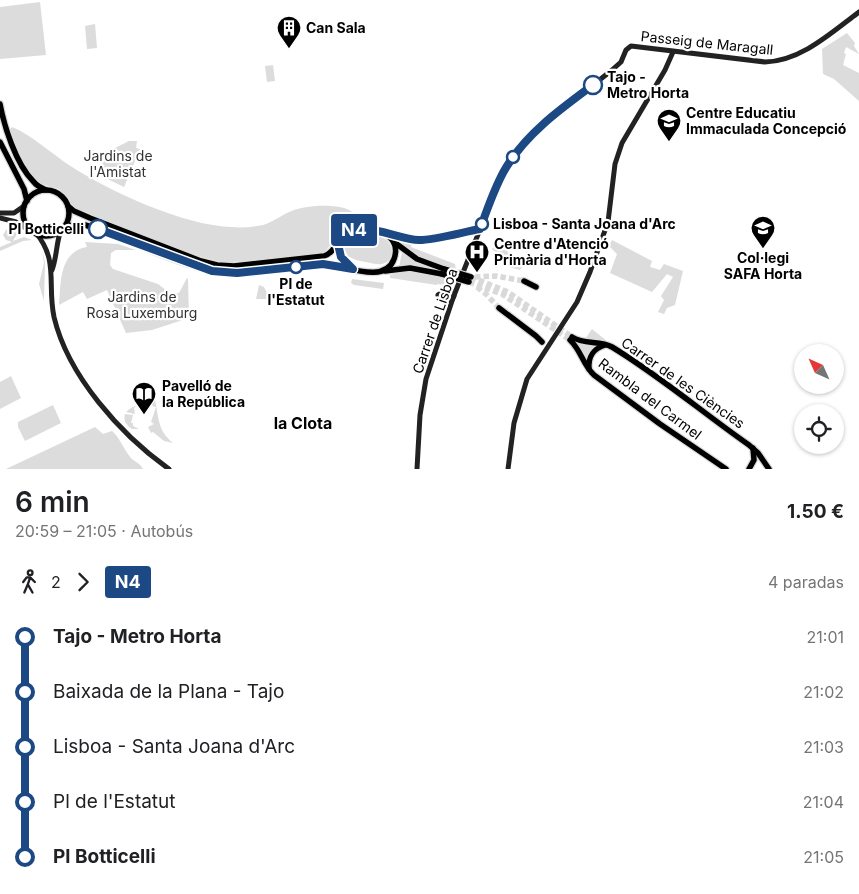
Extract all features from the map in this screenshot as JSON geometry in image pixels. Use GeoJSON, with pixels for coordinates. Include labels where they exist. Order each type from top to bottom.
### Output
{"type":"FeatureCollection","features":[{"type":"Feature","properties":{"kind":"main road"},"geometry":{"type":"LineString","coordinates":[[0,104],[8,134],[20,161],[32,181],[46,190],[61,195],[68,206],[74,211],[200,261],[217,265],[240,266],[320,258],[331,253],[346,233],[357,229],[378,231],[389,236],[417,259],[443,272]]}},
{"type":"Feature","properties":{"kind":"main road"},"geometry":{"type":"LineString","coordinates":[[0,142],[24,189],[23,219],[33,232],[49,236],[72,225],[85,225],[200,268],[218,272],[250,272],[323,264],[367,272],[410,268],[443,272],[470,279]]}},
{"type":"Feature","properties":{"kind":"main road"},"geometry":{"type":"LineString","coordinates":[[25,204],[34,193],[46,190]]}},
{"type":"Feature","properties":{"kind":"main road"},"geometry":{"type":"LineString","coordinates":[[62,229],[68,218],[68,206]]}},
{"type":"Feature","properties":{"kind":"main road"},"geometry":{"type":"LineString","coordinates":[[381,272],[390,266],[394,260],[396,249],[392,240]]}},
{"type":"Feature","properties":{"kind":"main road"},"geometry":{"type":"LineString","coordinates":[[338,244],[341,257],[353,269]]}},
{"type":"Feature","properties":{"kind":"main road"},"geometry":{"type":"LineString","coordinates":[[524,281],[536,287]]}},
{"type":"Feature","properties":{"kind":"main road"},"geometry":{"type":"LineString","coordinates":[[499,308],[542,342]]}},
{"type":"Feature","properties":{"kind":"main road","name":"Carrer de les Ciències"},"geometry":{"type":"LineString","coordinates":[[571,338],[606,345],[642,367],[753,448],[769,469]]}},
{"type":"Feature","properties":{"kind":"main road","name":"Rambla del Carmel"},"geometry":{"type":"LineString","coordinates":[[571,338],[584,364],[590,371],[631,404],[726,469]]}},
{"type":"Feature","properties":{"kind":"main road"},"geometry":{"type":"LineString","coordinates":[[590,371],[590,355],[594,350],[606,345]]}},
{"type":"Feature","properties":{"kind":"main road"},"geometry":{"type":"LineString","coordinates":[[749,469],[753,462],[753,448]]}},
{"type":"Feature","properties":{"kind":"street","name":"Passeig de Maragall"},"geometry":{"type":"LineString","coordinates":[[628,48],[631,46],[765,62],[782,61],[802,52],[859,12]]}},
{"type":"Feature","properties":{"kind":"street","name":"Carrer de Lisboa"},"geometry":{"type":"LineString","coordinates":[[417,469],[422,398],[429,368],[453,298],[499,181],[511,160],[537,130],[618,65],[624,58],[628,48]]}},
{"type":"Feature","properties":{"kind":"street"},"geometry":{"type":"LineString","coordinates":[[508,469],[514,423],[527,379],[577,302],[608,222],[615,164],[622,144],[674,52]]}},
{"type":"Feature","properties":{"kind":"street"},"geometry":{"type":"LineString","coordinates":[[0,213],[14,213],[25,204]]}},
{"type":"Feature","properties":{"kind":"street"},"geometry":{"type":"LineString","coordinates":[[0,218],[16,222],[33,232],[45,245],[49,253],[52,302],[58,331],[81,378],[114,420],[133,440],[169,469]]}},
{"type":"Feature","properties":{"kind":"street"},"geometry":{"type":"LineString","coordinates":[[51,273],[55,263],[56,244],[62,229]]}},
{"type":"Feature","properties":{"kind":"street"},"geometry":{"type":"LineString","coordinates":[[450,309],[438,296],[444,290],[459,286]]}},
{"type":"Feature","properties":{"kind":"street"},"geometry":{"type":"LineString","coordinates":[[444,301],[450,301],[453,298],[453,292],[450,289]]}},
{"type":"Feature","properties":{"kind":"green space"},"geometry":{"type":"Polygon","coordinates":[[[40,2],[46,55],[0,59],[0,7],[40,2]]]}},
{"type":"Feature","properties":{"kind":"green space"},"geometry":{"type":"Polygon","coordinates":[[[95,24],[97,48],[87,49],[85,26],[95,24]]]}},
{"type":"Feature","properties":{"kind":"green space"},"geometry":{"type":"Polygon","coordinates":[[[847,33],[855,43],[854,46],[859,54],[846,47],[843,65],[859,73],[859,101],[834,79],[823,74],[822,49],[847,33]]]}},
{"type":"Feature","properties":{"kind":"green space"},"geometry":{"type":"Polygon","coordinates":[[[273,65],[275,81],[267,82],[265,66],[273,65]]]}},
{"type":"Feature","properties":{"kind":"green space"},"geometry":{"type":"Polygon","coordinates":[[[12,127],[104,186],[170,214],[192,221],[213,225],[251,227],[267,224],[301,208],[331,206],[350,210],[356,215],[359,222],[340,231],[325,252],[316,255],[221,262],[187,253],[73,208],[69,199],[59,189],[38,183],[20,157],[9,131],[12,127]]]}},
{"type":"Feature","properties":{"kind":"green space","name":"Jardins de l'Amistat"},"geometry":{"type":"Polygon","coordinates":[[[129,141],[137,141],[136,148],[140,149],[124,187],[97,174],[109,151],[129,141]]]}},
{"type":"Feature","properties":{"kind":"green space"},"geometry":{"type":"Polygon","coordinates":[[[11,228],[17,234],[13,241],[24,237],[32,240],[23,241],[0,251],[0,247],[12,242],[6,240],[3,235],[6,230],[11,228]]]}},
{"type":"Feature","properties":{"kind":"green space"},"geometry":{"type":"Polygon","coordinates":[[[362,233],[380,236],[388,242],[392,253],[389,260],[382,264],[376,264],[348,256],[344,248],[347,239],[352,235],[362,233]]]}},
{"type":"Feature","properties":{"kind":"green space"},"geometry":{"type":"Polygon","coordinates":[[[403,240],[412,242],[411,247],[455,264],[456,270],[428,261],[415,254],[403,246],[403,240]]]}},
{"type":"Feature","properties":{"kind":"green space"},"geometry":{"type":"Polygon","coordinates":[[[612,240],[652,261],[650,267],[660,270],[664,264],[683,271],[675,305],[667,308],[664,314],[658,312],[664,300],[661,296],[673,277],[667,274],[652,292],[610,273],[617,254],[609,246],[612,240]]]}},
{"type":"Feature","properties":{"kind":"green space","name":"Jardins de Rosa Luxemburg"},"geometry":{"type":"Polygon","coordinates":[[[85,242],[118,244],[136,250],[116,250],[111,253],[110,265],[113,269],[158,284],[171,294],[179,293],[187,278],[189,318],[152,330],[126,333],[107,290],[87,299],[83,292],[59,305],[61,278],[66,261],[78,250],[87,247],[85,242]]]}},
{"type":"Feature","properties":{"kind":"green space"},"geometry":{"type":"Polygon","coordinates":[[[496,243],[507,251],[522,267],[520,270],[502,265],[505,260],[492,249],[496,243]]]}},
{"type":"Feature","properties":{"kind":"green space"},"geometry":{"type":"Polygon","coordinates":[[[42,250],[45,262],[44,301],[39,284],[44,263],[42,250]]]}},
{"type":"Feature","properties":{"kind":"green space"},"geometry":{"type":"Polygon","coordinates":[[[402,252],[420,263],[444,273],[417,266],[399,267],[402,252]]]}},
{"type":"Feature","properties":{"kind":"green space"},"geometry":{"type":"Polygon","coordinates":[[[410,270],[454,281],[447,285],[437,285],[390,278],[390,275],[398,273],[398,271],[410,270]]]}},
{"type":"Feature","properties":{"kind":"green space"},"geometry":{"type":"Polygon","coordinates":[[[352,279],[384,283],[383,289],[354,285],[351,283],[352,279]]]}},
{"type":"Feature","properties":{"kind":"green space"},"geometry":{"type":"Polygon","coordinates":[[[259,285],[264,287],[270,299],[256,299],[259,285]]]}},
{"type":"Feature","properties":{"kind":"green space"},"geometry":{"type":"Polygon","coordinates":[[[592,329],[608,342],[585,339],[592,329]]]}},
{"type":"Feature","properties":{"kind":"green space"},"geometry":{"type":"Polygon","coordinates":[[[570,338],[583,345],[598,346],[587,364],[582,352],[570,338]]]}},
{"type":"Feature","properties":{"kind":"green space"},"geometry":{"type":"Polygon","coordinates":[[[11,376],[21,398],[0,409],[0,382],[11,376]]]}},
{"type":"Feature","properties":{"kind":"green space"},"geometry":{"type":"Polygon","coordinates":[[[151,398],[155,400],[161,428],[173,443],[164,441],[153,432],[151,433],[148,427],[154,424],[151,422],[156,407],[153,405],[147,403],[136,406],[134,408],[135,414],[126,412],[132,407],[151,398]]]}},
{"type":"Feature","properties":{"kind":"green space"},"geometry":{"type":"Polygon","coordinates":[[[53,405],[61,423],[25,441],[18,427],[18,422],[53,405]]]}},
{"type":"Feature","properties":{"kind":"green space"},"geometry":{"type":"Polygon","coordinates":[[[125,414],[133,415],[131,423],[139,429],[132,429],[128,426],[125,414]]]}},
{"type":"Feature","properties":{"kind":"green space"},"geometry":{"type":"Polygon","coordinates":[[[95,427],[103,434],[112,431],[131,458],[143,469],[6,469],[95,427]]]}},
{"type":"Feature","properties":{"kind":"tunnel"},"geometry":{"type":"LineString","coordinates":[[475,277],[496,276],[524,281]]}},
{"type":"Feature","properties":{"kind":"tunnel"},"geometry":{"type":"LineString","coordinates":[[471,277],[508,292],[572,337]]}},
{"type":"Feature","properties":{"kind":"tunnel"},"geometry":{"type":"LineString","coordinates":[[469,282],[502,294],[570,340]]}},
{"type":"Feature","properties":{"kind":"tunnel"},"geometry":{"type":"LineString","coordinates":[[477,287],[499,308]]}},
{"type":"Feature","properties":{"kind":"bus line","name":"N4"},"geometry":{"type":"LineString","coordinates":[[98,229],[212,271],[237,273],[323,264],[353,269],[342,260],[338,244],[340,238],[346,233],[357,229],[374,230],[385,234],[420,240],[480,229],[499,181],[518,151],[533,133],[593,85]]}},
{"type":"Feature","properties":{"kind":"place","name":"Can Sala"},"geometry":{"type":"Point","coordinates":[289,49]}},
{"type":"Feature","properties":{"kind":"place","name":"Tajo - Metro Horta"},"geometry":{"type":"Point","coordinates":[593,85]}},
{"type":"Feature","properties":{"kind":"place","name":"Centre Educatiu Immaculada Concepció"},"geometry":{"type":"Point","coordinates":[669,142]}},
{"type":"Feature","properties":{"kind":"place","name":"Lisboa - Santa Joana d'Arc"},"geometry":{"type":"Point","coordinates":[482,224]}},
{"type":"Feature","properties":{"kind":"place","name":"Pl Botticelli"},"geometry":{"type":"Point","coordinates":[98,229]}},
{"type":"Feature","properties":{"kind":"place","name":"Col·legi SAFA Horta"},"geometry":{"type":"Point","coordinates":[763,249]}},
{"type":"Feature","properties":{"kind":"place","name":"Pl de l'Estatut"},"geometry":{"type":"Point","coordinates":[296,267]}},
{"type":"Feature","properties":{"kind":"place","name":"Centre d'Atenció Primària d'Horta"},"geometry":{"type":"Point","coordinates":[477,273]}},
{"type":"Feature","properties":{"kind":"place","name":"Pavelló de la República"},"geometry":{"type":"Point","coordinates":[144,415]}},
{"type":"Feature","properties":{"kind":"district","name":"la Clota"},"geometry":{"type":"Point","coordinates":[303,423]}}]}
